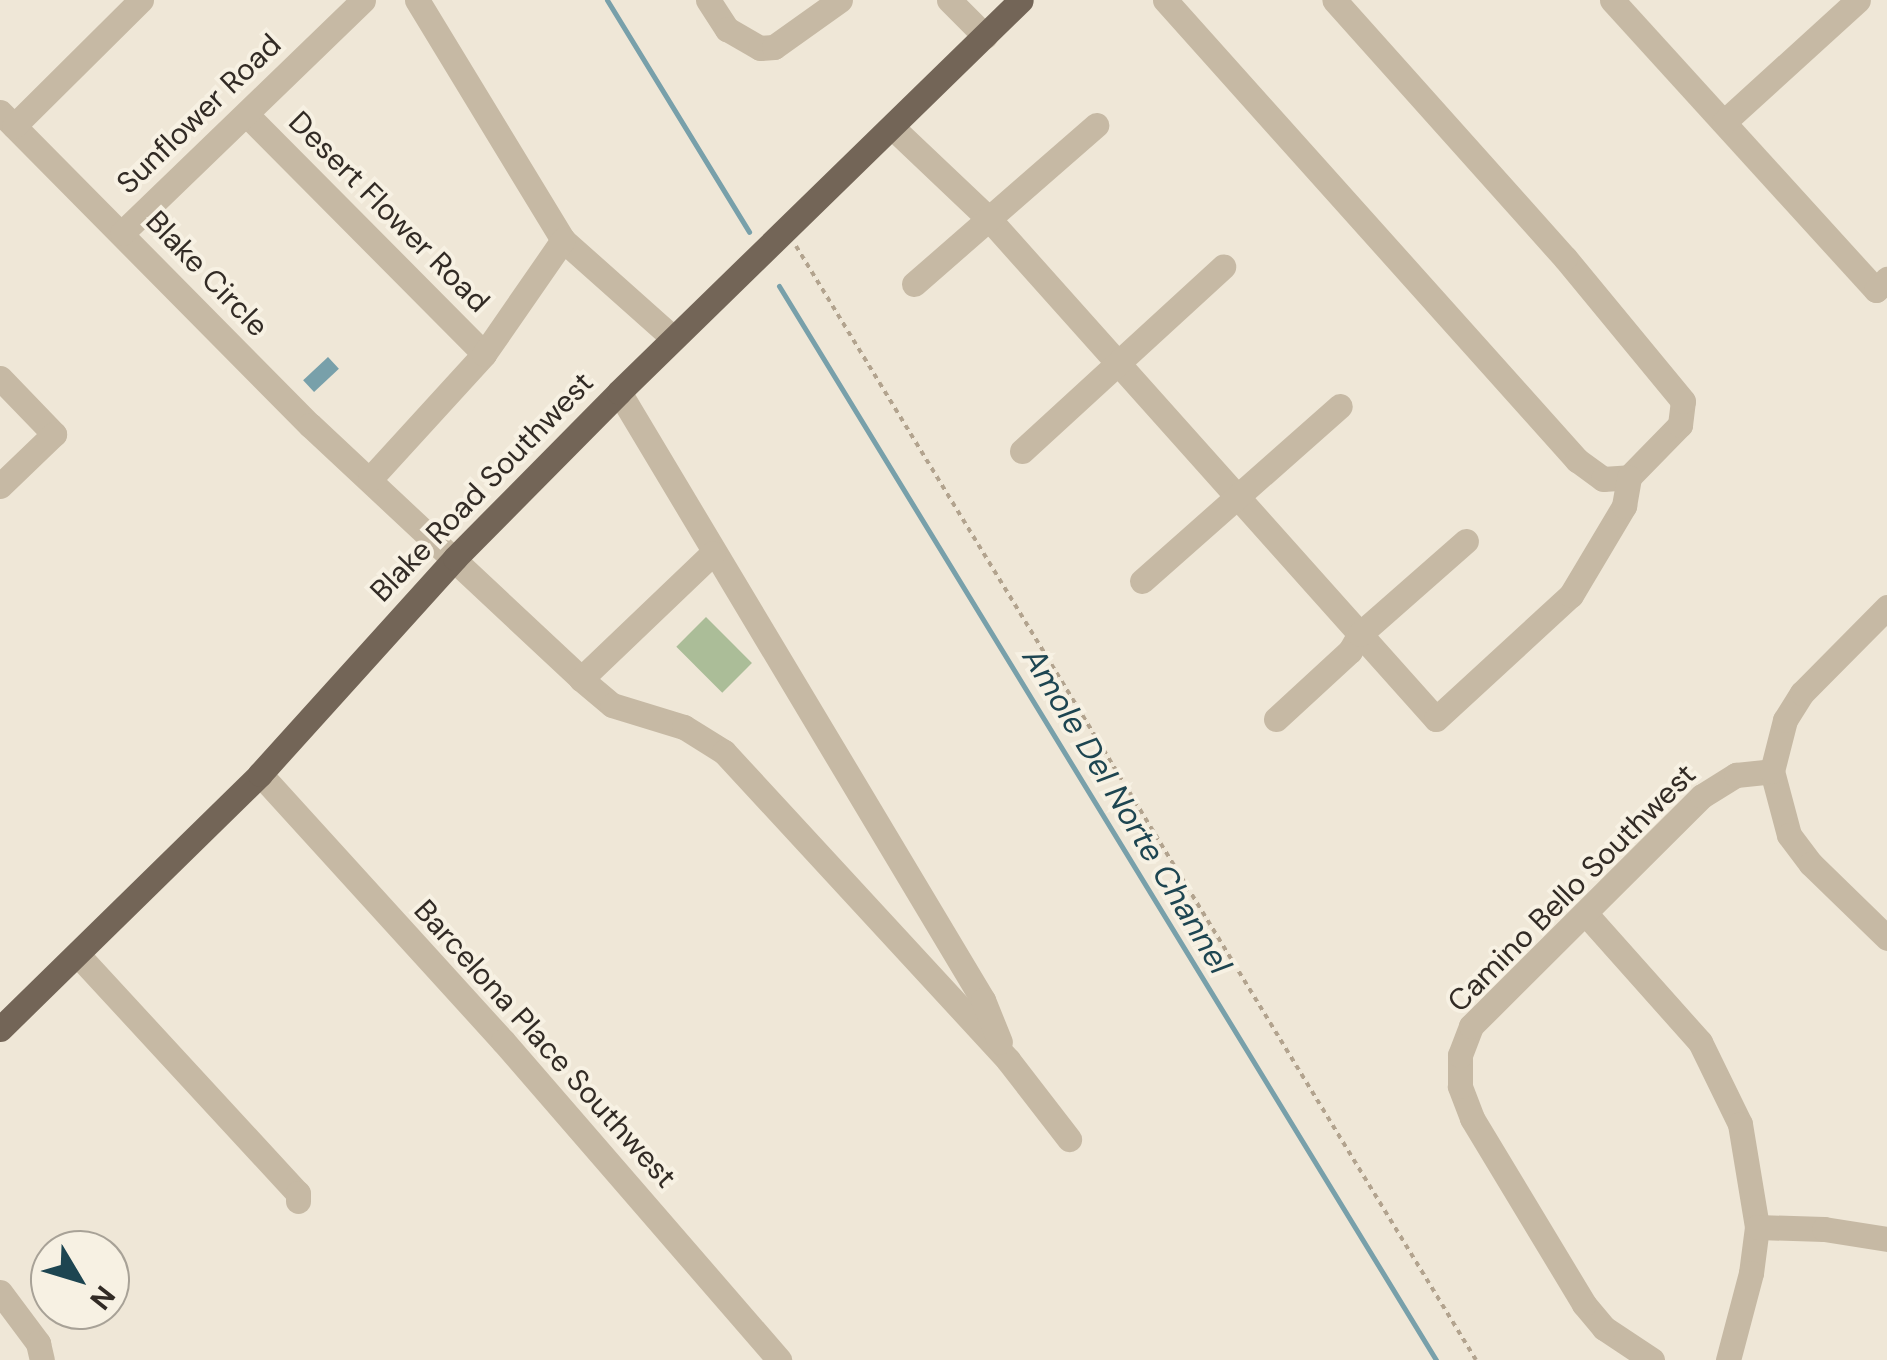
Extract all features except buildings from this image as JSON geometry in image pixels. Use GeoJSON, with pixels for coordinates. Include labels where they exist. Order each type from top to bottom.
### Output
{"type":"FeatureCollection","features":[{"type":"Feature","properties":{"kind":"main road","name":"Blake Road Southwest"},"geometry":{"type":"LineString","coordinates":[[0,1029],[260,774],[455,558],[619,392],[1022,0]]}},
{"type":"Feature","properties":{"kind":"street"},"geometry":{"type":"LineString","coordinates":[[7,119],[141,0]]}},
{"type":"Feature","properties":{"kind":"street","name":"Sunflower Road"},"geometry":{"type":"LineString","coordinates":[[122,233],[248,116],[364,0]]}},
{"type":"Feature","properties":{"kind":"street"},"geometry":{"type":"LineString","coordinates":[[417,0],[563,240],[674,338]]}},
{"type":"Feature","properties":{"kind":"street"},"geometry":{"type":"LineString","coordinates":[[708,0],[727,29],[760,48],[774,47],[840,0]]}},
{"type":"Feature","properties":{"kind":"street"},"geometry":{"type":"LineString","coordinates":[[949,0],[984,36]]}},
{"type":"Feature","properties":{"kind":"street"},"geometry":{"type":"LineString","coordinates":[[1166,0],[1577,460],[1603,478],[1629,478]]}},
{"type":"Feature","properties":{"kind":"street"},"geometry":{"type":"LineString","coordinates":[[892,127],[990,220],[1436,719],[1571,595],[1624,506],[1629,478],[1680,426],[1683,400],[1565,258],[1334,0]]}},
{"type":"Feature","properties":{"kind":"street"},"geometry":{"type":"LineString","coordinates":[[1612,0],[1881,285]]}},
{"type":"Feature","properties":{"kind":"street"},"geometry":{"type":"LineString","coordinates":[[1724,122],[1858,0]]}},
{"type":"Feature","properties":{"kind":"street","name":"Desert Flower Road"},"geometry":{"type":"LineString","coordinates":[[248,116],[484,354]]}},
{"type":"Feature","properties":{"kind":"street","name":"Blake Circle"},"geometry":{"type":"LineString","coordinates":[[7,119],[310,426],[580,679],[612,705],[684,727],[724,752],[1008,1060]]}},
{"type":"Feature","properties":{"kind":"street"},"geometry":{"type":"LineString","coordinates":[[914,284],[1096,125]]}},
{"type":"Feature","properties":{"kind":"street"},"geometry":{"type":"LineString","coordinates":[[370,480],[484,354],[563,240]]}},
{"type":"Feature","properties":{"kind":"street"},"geometry":{"type":"LineString","coordinates":[[1022,451],[1223,268]]}},
{"type":"Feature","properties":{"kind":"street"},"geometry":{"type":"LineString","coordinates":[[0,378],[54,434],[0,486]]}},
{"type":"Feature","properties":{"kind":"street"},"geometry":{"type":"LineString","coordinates":[[619,392],[982,1000],[1008,1060],[1069,1138]]}},
{"type":"Feature","properties":{"kind":"street"},"geometry":{"type":"LineString","coordinates":[[1142,581],[1340,406]]}},
{"type":"Feature","properties":{"kind":"street"},"geometry":{"type":"LineString","coordinates":[[1276,719],[1350,651],[1360,634],[1466,541]]}},
{"type":"Feature","properties":{"kind":"street"},"geometry":{"type":"LineString","coordinates":[[580,679],[713,553]]}},
{"type":"Feature","properties":{"kind":"street"},"geometry":{"type":"LineString","coordinates":[[1887,607],[1802,693],[1785,720],[1772,770],[1789,834],[1811,864],[1887,938]]}},
{"type":"Feature","properties":{"kind":"street","name":"Camino Bello Southwest"},"geometry":{"type":"LineString","coordinates":[[1652,1360],[1604,1328],[1584,1304],[1472,1118],[1460,1086],[1460,1055],[1471,1026],[1702,796],[1736,775],[1772,770]]}},
{"type":"Feature","properties":{"kind":"street","name":"Barcelona Place Southwest"},"geometry":{"type":"LineString","coordinates":[[260,774],[504,1042],[779,1360]]}},
{"type":"Feature","properties":{"kind":"street"},"geometry":{"type":"LineString","coordinates":[[1585,914],[1680,1015],[1715,1066],[1740,1124],[1757,1227],[1752,1273],[1728,1360]]}},
{"type":"Feature","properties":{"kind":"street"},"geometry":{"type":"LineString","coordinates":[[78,955],[298,1193],[298,1201]]}},
{"type":"Feature","properties":{"kind":"street"},"geometry":{"type":"LineString","coordinates":[[1757,1227],[1824,1230],[1887,1240]]}},
{"type":"Feature","properties":{"kind":"street"},"geometry":{"type":"LineString","coordinates":[[0,1292],[38,1342],[42,1360]]}},
{"type":"Feature","properties":{"kind":"path"},"geometry":{"type":"LineString","coordinates":[[783,231],[806,257],[1476,1360]]}},
{"type":"Feature","properties":{"kind":"green space"},"geometry":{"type":"Polygon","coordinates":[[[706,617],[752,663],[722,693],[676,647],[706,617]]]}},
{"type":"Feature","properties":{"kind":"water"},"geometry":{"type":"Polygon","coordinates":[[[328,357],[339,369],[314,392],[303,380],[328,357]]]}},
{"type":"Feature","properties":{"kind":"waterway","name":"Amole Del Norte Channel"},"geometry":{"type":"LineString","coordinates":[[607,0],[749,232]]}},
{"type":"Feature","properties":{"kind":"waterway","name":"Amole Del Norte Channel"},"geometry":{"type":"LineString","coordinates":[[779,286],[1436,1360]]}}]}
